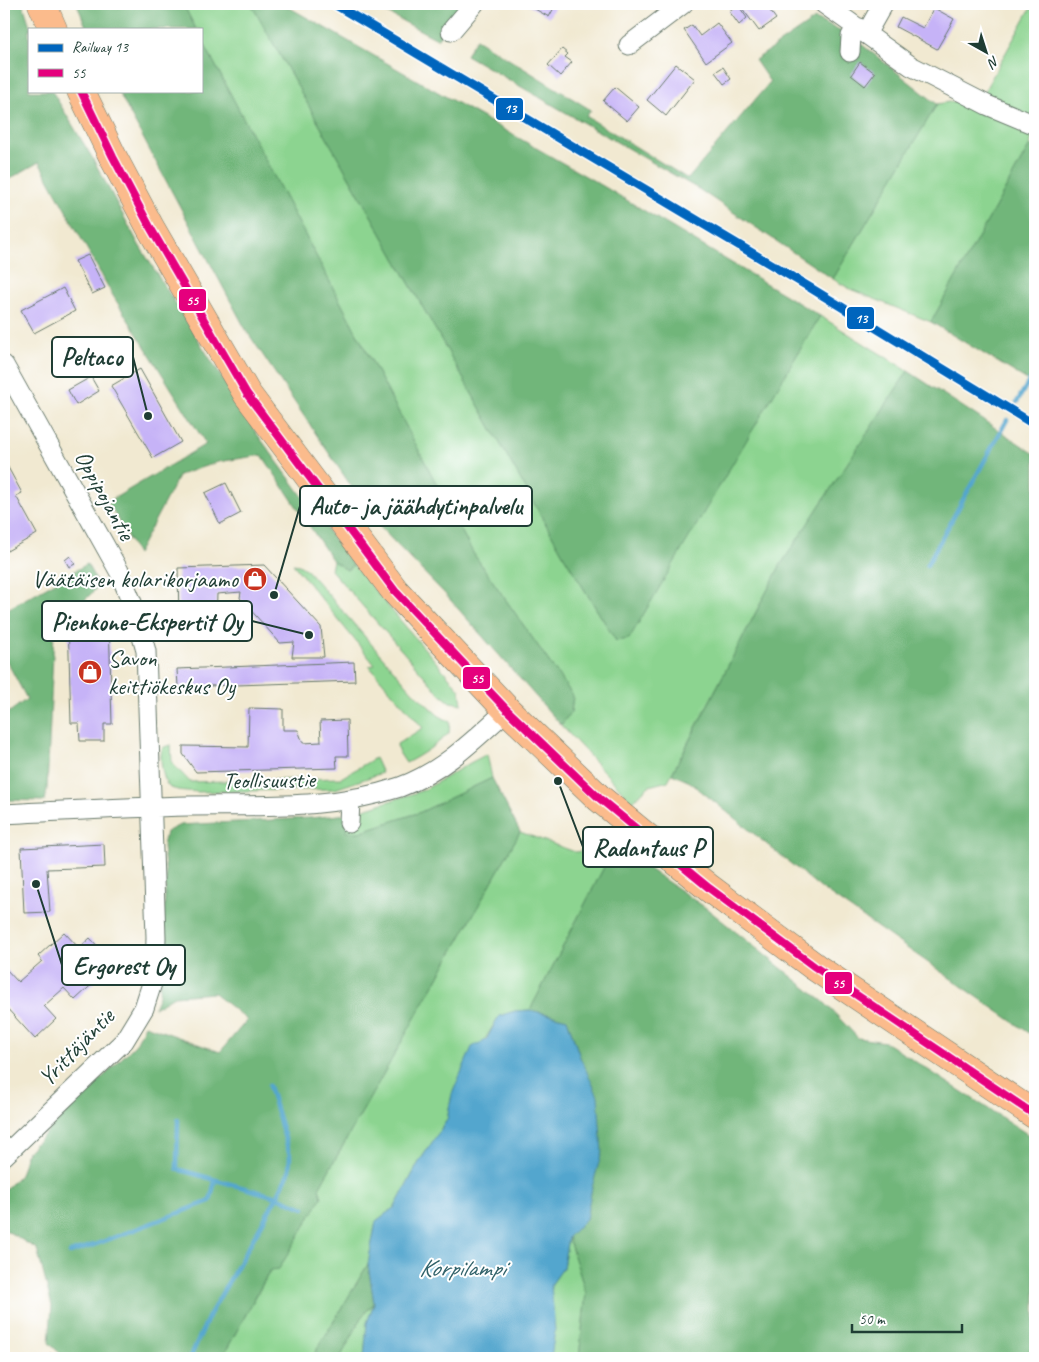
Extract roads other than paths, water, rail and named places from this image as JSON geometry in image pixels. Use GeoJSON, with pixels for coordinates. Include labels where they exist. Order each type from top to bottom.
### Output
{"type":"FeatureCollection","features":[{"type":"Feature","properties":{"kind":"highway"},"geometry":{"type":"LineString","coordinates":[[42,4],[53,28]]}},
{"type":"Feature","properties":{"kind":"highway"},"geometry":{"type":"LineString","coordinates":[[82,92],[112,157],[246,394],[395,591],[507,710],[599,798],[709,888],[815,967],[1035,1115]]}},
{"type":"Feature","properties":{"kind":"street"},"geometry":{"type":"LineString","coordinates":[[451,31],[474,4]]}},
{"type":"Feature","properties":{"kind":"street"},"geometry":{"type":"LineString","coordinates":[[629,45],[683,4]]}},
{"type":"Feature","properties":{"kind":"street"},"geometry":{"type":"LineString","coordinates":[[824,4],[911,66],[986,104],[1035,125]]}},
{"type":"Feature","properties":{"kind":"street"},"geometry":{"type":"LineString","coordinates":[[850,52],[850,36],[862,31],[883,4]]}},
{"type":"Feature","properties":{"kind":"street","name":"Oppipojantie"},"geometry":{"type":"LineString","coordinates":[[4,365],[119,571],[133,605],[146,651],[151,807]]}},
{"type":"Feature","properties":{"kind":"street","name":"Teollisuustie"},"geometry":{"type":"LineString","coordinates":[[4,814],[151,807],[328,804],[350,800],[402,786],[434,770],[472,743],[507,710]]}},
{"type":"Feature","properties":{"kind":"street"},"geometry":{"type":"LineString","coordinates":[[349,823],[350,800]]}},
{"type":"Feature","properties":{"kind":"street","name":"Yrittäjäntie"},"geometry":{"type":"LineString","coordinates":[[4,1156],[124,1041],[144,1008],[154,974],[156,937],[151,807]]}},
{"type":"Feature","properties":{"kind":"water","name":"Korpilampi"},"geometry":{"type":"Polygon","coordinates":[[[530,1010],[567,1019],[580,1057],[598,1096],[602,1152],[592,1187],[586,1219],[568,1237],[563,1268],[551,1285],[555,1330],[551,1358],[364,1358],[367,1323],[374,1303],[368,1264],[376,1221],[395,1207],[419,1162],[447,1120],[452,1094],[472,1047],[486,1040],[499,1016],[515,1011],[530,1010]]]}},
{"type":"Feature","properties":{"kind":"waterway"},"geometry":{"type":"LineString","coordinates":[[1017,402],[1029,381],[1035,380]]}},
{"type":"Feature","properties":{"kind":"waterway"},"geometry":{"type":"LineString","coordinates":[[927,565],[1007,420]]}},
{"type":"Feature","properties":{"kind":"waterway"},"geometry":{"type":"LineString","coordinates":[[190,1358],[209,1316],[277,1197],[289,1172],[290,1155],[269,1086]]}},
{"type":"Feature","properties":{"kind":"waterway"},"geometry":{"type":"LineString","coordinates":[[178,1120],[177,1169],[277,1197],[304,1208]]}},
{"type":"Feature","properties":{"kind":"waterway"},"geometry":{"type":"LineString","coordinates":[[70,1253],[210,1201],[215,1181]]}},
{"type":"Feature","properties":{"kind":"rail line","name":"13"},"geometry":{"type":"LineString","coordinates":[[334,4],[809,287],[1035,425]]}},
{"type":"Feature","properties":{"kind":"place","name":"Peltaco"},"geometry":{"type":"Point","coordinates":[148,416]}},
{"type":"Feature","properties":{"kind":"place","name":"Väätäisen kolarikorjaamo"},"geometry":{"type":"Point","coordinates":[255,579]}},
{"type":"Feature","properties":{"kind":"place","name":"Auto- ja jäähdytinpalvelu"},"geometry":{"type":"Point","coordinates":[274,595]}},
{"type":"Feature","properties":{"kind":"place","name":"Pienkone-Ekspertit Oy"},"geometry":{"type":"Point","coordinates":[309,635]}},
{"type":"Feature","properties":{"kind":"place","name":"Savon keittiökeskus Oy"},"geometry":{"type":"Point","coordinates":[90,672]}},
{"type":"Feature","properties":{"kind":"place","name":"Radantaus P"},"geometry":{"type":"Point","coordinates":[558,781]}},
{"type":"Feature","properties":{"kind":"place","name":"Ergorest Oy"},"geometry":{"type":"Point","coordinates":[36,884]}}]}
